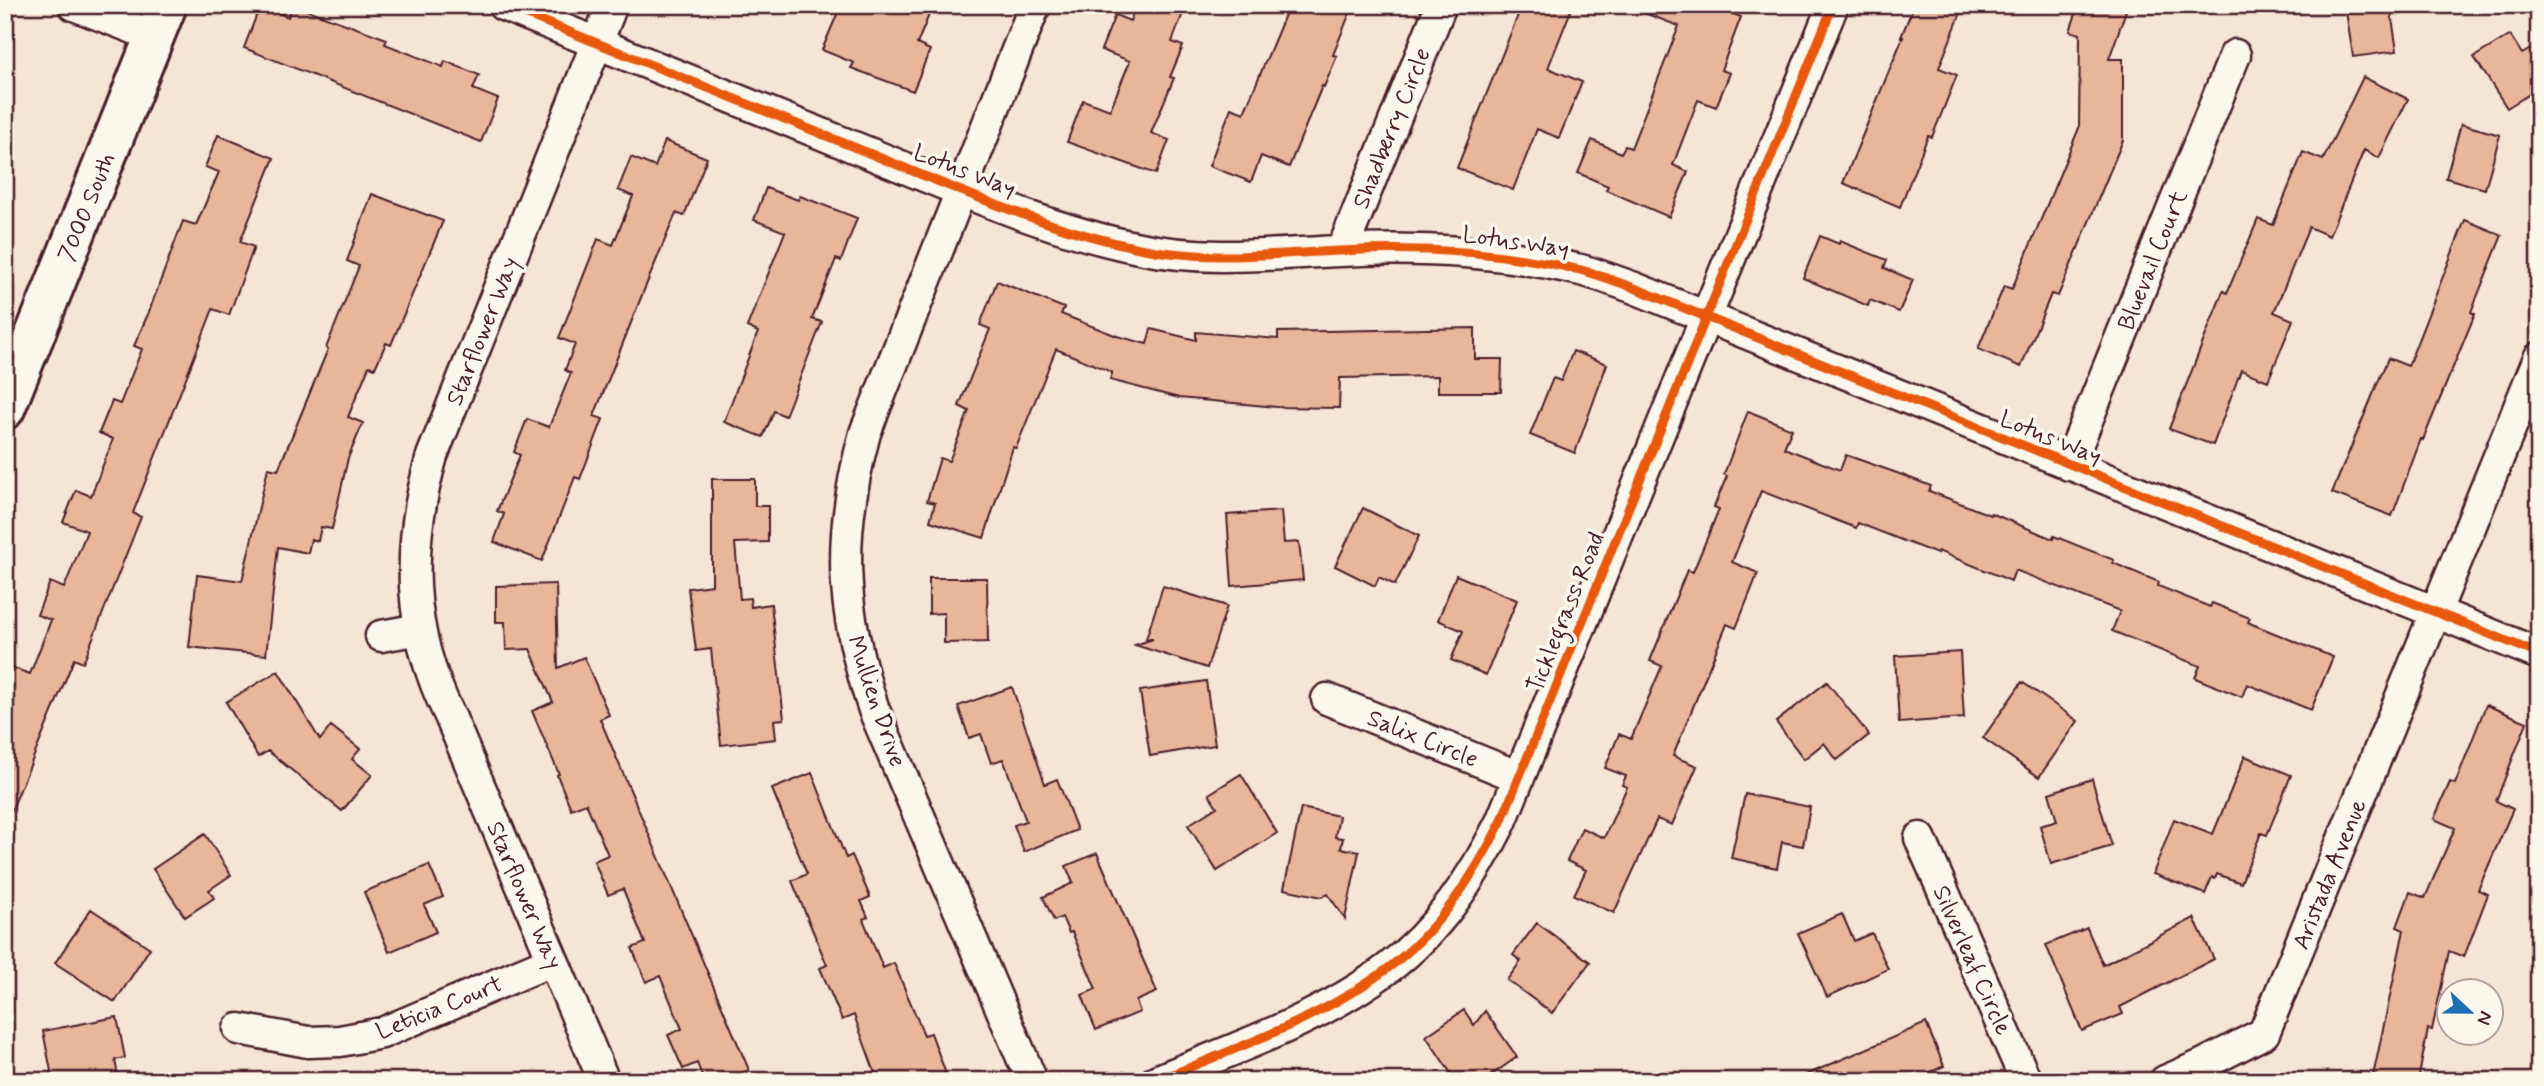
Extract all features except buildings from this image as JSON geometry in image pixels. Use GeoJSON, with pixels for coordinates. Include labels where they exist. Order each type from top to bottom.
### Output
{"type":"FeatureCollection","features":[{"type":"Feature","properties":{"kind":"street"},"geometry":{"type":"LineString","coordinates":[[74,5],[161,21]]}},
{"type":"Feature","properties":{"kind":"street","name":"Lotus Way"},"geometry":{"type":"LineString","coordinates":[[503,5],[961,190],[1068,230],[1139,248],[1195,257],[1342,251],[1449,251],[1506,256],[1579,269],[1632,287],[2539,654]]}},
{"type":"Feature","properties":{"kind":"street","name":"Starflower Way"},"geometry":{"type":"LineString","coordinates":[[604,1081],[450,716],[434,684],[420,629],[414,570],[422,493],[432,456],[612,5]]}},
{"type":"Feature","properties":{"kind":"street","name":"Mullien Drive"},"geometry":{"type":"LineString","coordinates":[[1032,1081],[874,710],[858,657],[845,589],[845,550],[848,511],[865,433],[1035,5]]}},
{"type":"Feature","properties":{"kind":"street","name":"Shadberry Circle"},"geometry":{"type":"LineString","coordinates":[[1342,251],[1441,5]]}},
{"type":"Feature","properties":{"kind":"street","name":"Ticklegrass Road"},"geometry":{"type":"LineString","coordinates":[[1156,1081],[1326,1007],[1389,967],[1425,934],[1465,886],[1500,822],[1519,777],[1833,5]]}},
{"type":"Feature","properties":{"kind":"street","name":"7000 South"},"geometry":{"type":"LineString","coordinates":[[5,409],[161,21]]}},
{"type":"Feature","properties":{"kind":"street","name":"Bluevail Court"},"geometry":{"type":"LineString","coordinates":[[2069,465],[2235,55]]}},
{"type":"Feature","properties":{"kind":"street","name":"Aristada Avenue"},"geometry":{"type":"LineString","coordinates":[[2165,1081],[2264,1033],[2539,358]]}},
{"type":"Feature","properties":{"kind":"street"},"geometry":{"type":"LineString","coordinates":[[381,636],[420,629]]}},
{"type":"Feature","properties":{"kind":"street","name":"Salix Circle"},"geometry":{"type":"LineString","coordinates":[[1327,699],[1519,777]]}},
{"type":"Feature","properties":{"kind":"street","name":"Silverleaf Circle"},"geometry":{"type":"LineString","coordinates":[[1920,838],[2026,1081]]}},
{"type":"Feature","properties":{"kind":"street","name":"Leticia Court"},"geometry":{"type":"LineString","coordinates":[[239,1029],[308,1042],[340,1041],[382,1033],[553,960]]}},
{"type":"Feature","properties":{"kind":"cycle path"},"geometry":{"type":"LineString","coordinates":[[503,5],[967,193],[1035,219],[1104,240],[1164,252],[1215,256],[1370,250],[1488,254],[1547,263],[1597,275],[2539,654]]}},
{"type":"Feature","properties":{"kind":"cycle path"},"geometry":{"type":"LineString","coordinates":[[1156,1081],[1276,1032],[1361,987],[1387,969],[1422,938],[1453,902],[1479,863],[1501,822],[1833,5]]}}]}
